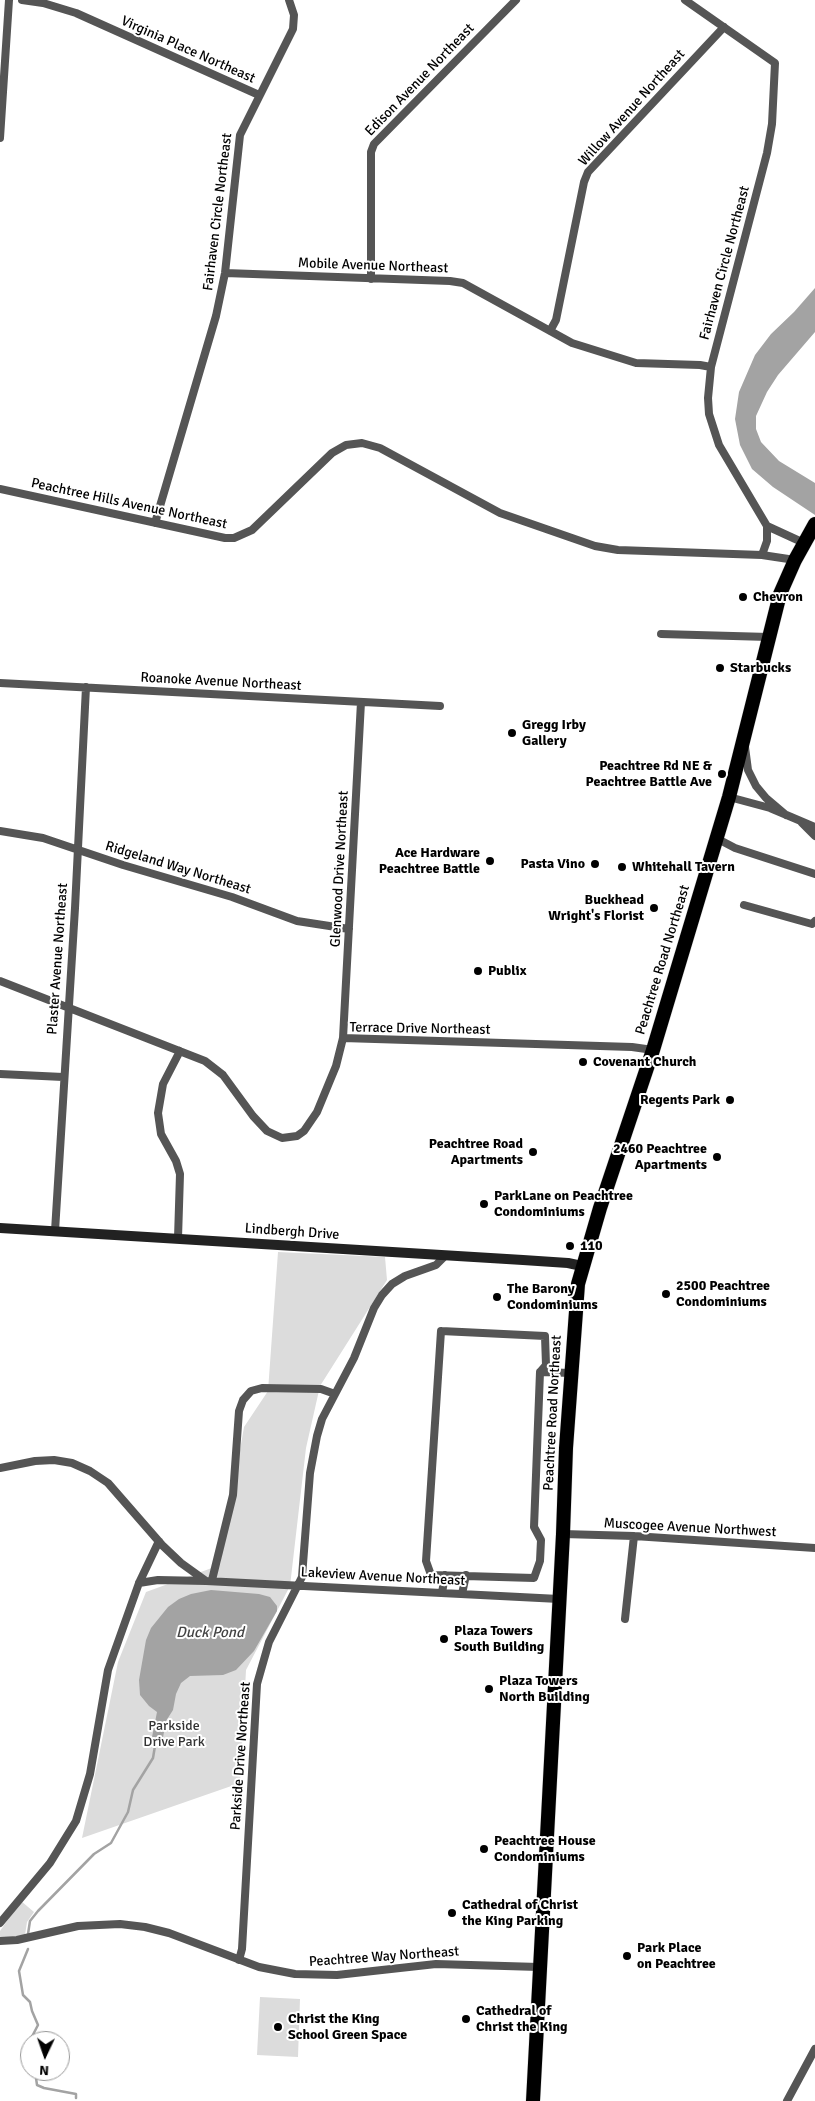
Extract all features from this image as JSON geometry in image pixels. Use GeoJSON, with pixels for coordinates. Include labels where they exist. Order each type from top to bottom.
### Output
{"type":"FeatureCollection","features":[{"type":"Feature","properties":{"kind":"highway","name":"Peachtree Road Northeast"},"geometry":{"type":"LineString","coordinates":[[533,2101],[571,1373],[576,1300],[582,1266],[653,1050],[729,797],[780,594],[795,560],[815,525]]}},
{"type":"Feature","properties":{"kind":"main road","name":"Lindbergh Drive"},"geometry":{"type":"LineString","coordinates":[[0,1228],[568,1263],[582,1266]]}},
{"type":"Feature","properties":{"kind":"street"},"geometry":{"type":"LineString","coordinates":[[0,138],[9,0]]}},
{"type":"Feature","properties":{"kind":"street","name":"Virginia Place Northeast"},"geometry":{"type":"LineString","coordinates":[[22,0],[43,3],[76,14],[259,95]]}},
{"type":"Feature","properties":{"kind":"street","name":"Fairhaven Circle Northeast"},"geometry":{"type":"LineString","coordinates":[[155,523],[216,316],[225,273],[240,135],[293,29],[294,15],[289,0]]}},
{"type":"Feature","properties":{"kind":"street","name":"Edison Avenue Northeast"},"geometry":{"type":"LineString","coordinates":[[370,279],[371,152],[374,144],[516,0]]}},
{"type":"Feature","properties":{"kind":"street","name":"Fairhaven Circle Northeast"},"geometry":{"type":"LineString","coordinates":[[685,0],[772,59],[776,67],[772,124],[767,153],[711,367],[708,398],[713,430],[732,468],[768,526]]}},
{"type":"Feature","properties":{"kind":"street","name":"Willow Avenue Northeast"},"geometry":{"type":"LineString","coordinates":[[550,331],[556,320],[584,182],[588,172],[724,27]]}},
{"type":"Feature","properties":{"kind":"street","name":"Mobile Avenue Northeast"},"geometry":{"type":"LineString","coordinates":[[225,273],[463,283],[572,343],[636,363],[711,367]]}},
{"type":"Feature","properties":{"kind":"street","name":"Peachtree Hills Avenue Northeast"},"geometry":{"type":"LineString","coordinates":[[0,489],[225,538],[242,536],[252,530],[332,453],[346,445],[362,443],[380,448],[500,513],[595,546],[618,550],[762,555],[795,560]]}},
{"type":"Feature","properties":{"kind":"street"},"geometry":{"type":"LineString","coordinates":[[762,555],[767,541],[768,526],[804,543]]}},
{"type":"Feature","properties":{"kind":"street"},"geometry":{"type":"LineString","coordinates":[[662,634],[770,637]]}},
{"type":"Feature","properties":{"kind":"street","name":"Roanoke Avenue Northeast"},"geometry":{"type":"LineString","coordinates":[[0,683],[440,706]]}},
{"type":"Feature","properties":{"kind":"street","name":"Plaster Avenue Northeast"},"geometry":{"type":"LineString","coordinates":[[55,1231],[86,687]]}},
{"type":"Feature","properties":{"kind":"street","name":"Glenwood Drive Northeast"},"geometry":{"type":"LineString","coordinates":[[343,1038],[361,702]]}},
{"type":"Feature","properties":{"kind":"street"},"geometry":{"type":"LineString","coordinates":[[744,738],[748,770],[756,786],[766,798],[786,815]]}},
{"type":"Feature","properties":{"kind":"street"},"geometry":{"type":"LineString","coordinates":[[729,797],[770,808],[815,827]]}},
{"type":"Feature","properties":{"kind":"street"},"geometry":{"type":"LineString","coordinates":[[799,820],[815,836]]}},
{"type":"Feature","properties":{"kind":"street","name":"Ridgeland Way Northeast"},"geometry":{"type":"LineString","coordinates":[[0,831],[28,834],[232,897],[297,921],[350,929]]}},
{"type":"Feature","properties":{"kind":"street"},"geometry":{"type":"LineString","coordinates":[[716,838],[735,848],[815,874]]}},
{"type":"Feature","properties":{"kind":"street"},"geometry":{"type":"LineString","coordinates":[[744,905],[812,924],[815,921]]}},
{"type":"Feature","properties":{"kind":"street","name":"Terrace Drive Northeast"},"geometry":{"type":"LineString","coordinates":[[0,981],[180,1051],[215,1067],[267,1130],[276,1137],[289,1138],[304,1131],[317,1112],[336,1066],[343,1038],[632,1047],[653,1050]]}},
{"type":"Feature","properties":{"kind":"street"},"geometry":{"type":"LineString","coordinates":[[178,1238],[180,1174],[176,1161],[161,1134],[158,1114],[163,1084],[180,1051]]}},
{"type":"Feature","properties":{"kind":"street"},"geometry":{"type":"LineString","coordinates":[[0,1074],[63,1077]]}},
{"type":"Feature","properties":{"kind":"street","name":"Parkside Drive Northeast"},"geometry":{"type":"LineString","coordinates":[[239,1960],[242,1949],[257,1684],[269,1642],[298,1585],[303,1569],[312,1454],[322,1419],[354,1358],[374,1308],[382,1295],[392,1284],[405,1276],[433,1266],[445,1256]]}},
{"type":"Feature","properties":{"kind":"street"},"geometry":{"type":"LineString","coordinates":[[441,1331],[545,1336],[546,1365],[540,1372],[534,1527],[541,1540],[540,1561],[534,1578],[445,1575],[431,1575],[426,1561],[441,1331]]}},
{"type":"Feature","properties":{"kind":"street"},"geometry":{"type":"LineString","coordinates":[[540,1372],[571,1373]]}},
{"type":"Feature","properties":{"kind":"street"},"geometry":{"type":"LineString","coordinates":[[0,1468],[35,1461],[54,1460],[90,1471],[120,1494],[159,1541],[182,1563],[209,1581],[233,1495],[239,1411],[243,1400],[251,1391],[262,1388],[321,1389],[335,1394]]}},
{"type":"Feature","properties":{"kind":"street","name":"Muscogee Avenue Northwest"},"geometry":{"type":"LineString","coordinates":[[563,1534],[634,1536],[815,1548]]}},
{"type":"Feature","properties":{"kind":"street"},"geometry":{"type":"LineString","coordinates":[[625,1619],[634,1536]]}},
{"type":"Feature","properties":{"kind":"street"},"geometry":{"type":"LineString","coordinates":[[0,1923],[50,1863],[76,1821],[90,1774],[108,1670],[139,1583],[159,1541]]}},
{"type":"Feature","properties":{"kind":"street"},"geometry":{"type":"LineString","coordinates":[[442,1593],[445,1575]]}},
{"type":"Feature","properties":{"kind":"street"},"geometry":{"type":"LineString","coordinates":[[462,1594],[466,1575]]}},
{"type":"Feature","properties":{"kind":"street","name":"Lakeview Avenue Northeast"},"geometry":{"type":"LineString","coordinates":[[139,1583],[158,1580],[209,1581],[559,1599]]}},
{"type":"Feature","properties":{"kind":"street","name":"Peachtree Way Northeast"},"geometry":{"type":"LineString","coordinates":[[0,1941],[17,1940],[78,1926],[122,1924],[169,1933],[239,1960],[276,1971],[312,1976],[436,1964],[539,1967]]}},
{"type":"Feature","properties":{"kind":"street"},"geometry":{"type":"LineString","coordinates":[[787,2101],[815,2048]]}},
{"type":"Feature","properties":{"kind":"green space","name":"Parkside Drive Park"},"geometry":{"type":"Polygon","coordinates":[[[278,1252],[385,1257],[387,1280],[320,1386],[306,1448],[290,1586],[246,1670],[240,1783],[82,1838],[118,1662],[146,1592],[220,1565],[244,1427],[268,1391],[278,1252]]]}},
{"type":"Feature","properties":{"kind":"green space"},"geometry":{"type":"Polygon","coordinates":[[[21,1901],[34,1912],[27,1922],[25,1935],[0,1938],[0,1931],[21,1901]]]}},
{"type":"Feature","properties":{"kind":"green space","name":"Christ the King School Green Space"},"geometry":{"type":"Polygon","coordinates":[[[260,1997],[300,1999],[298,2057],[257,2055],[260,1997]]]}},
{"type":"Feature","properties":{"kind":"water"},"geometry":{"type":"Polygon","coordinates":[[[815,288],[815,332],[778,375],[767,392],[756,416],[756,429],[761,442],[779,461],[815,483],[815,515],[773,487],[752,469],[740,445],[735,419],[739,392],[755,355],[771,334],[815,288]]]}},
{"type":"Feature","properties":{"kind":"water","name":"Duck Pond"},"geometry":{"type":"Polygon","coordinates":[[[211,1590],[259,1594],[270,1597],[277,1606],[277,1611],[254,1651],[236,1670],[223,1675],[190,1676],[181,1683],[176,1694],[173,1710],[166,1721],[162,1743],[155,1746],[152,1743],[152,1737],[157,1712],[140,1695],[139,1680],[146,1640],[151,1628],[168,1607],[179,1599],[191,1594],[211,1590]]]}},
{"type":"Feature","properties":{"kind":"waterway"},"geometry":{"type":"LineString","coordinates":[[28,1934],[30,1921],[38,1911],[94,1854],[111,1843],[128,1812],[133,1790],[153,1758],[155,1746]]}},
{"type":"Feature","properties":{"kind":"waterway"},"geometry":{"type":"LineString","coordinates":[[28,1949],[19,1971],[23,1995],[30,2002],[38,2025],[35,2031]]}},
{"type":"Feature","properties":{"kind":"waterway"},"geometry":{"type":"LineString","coordinates":[[36,2081],[37,2085],[44,2088],[76,2094],[76,2098]]}},
{"type":"Feature","properties":{"kind":"place","name":"Chevron"},"geometry":{"type":"Point","coordinates":[743,597]}},
{"type":"Feature","properties":{"kind":"place","name":"Starbucks"},"geometry":{"type":"Point","coordinates":[720,668]}},
{"type":"Feature","properties":{"kind":"place","name":"Gregg Irby Gallery"},"geometry":{"type":"Point","coordinates":[512,733]}},
{"type":"Feature","properties":{"kind":"place","name":"Peachtree Rd NE & Peachtree Battle Ave"},"geometry":{"type":"Point","coordinates":[722,774]}},
{"type":"Feature","properties":{"kind":"place","name":"Ace Hardware Peachtree Battle"},"geometry":{"type":"Point","coordinates":[490,861]}},
{"type":"Feature","properties":{"kind":"place","name":"Pasta Vino"},"geometry":{"type":"Point","coordinates":[595,864]}},
{"type":"Feature","properties":{"kind":"place","name":"Whitehall Tavern"},"geometry":{"type":"Point","coordinates":[622,867]}},
{"type":"Feature","properties":{"kind":"place","name":"Buckhead Wright's Florist"},"geometry":{"type":"Point","coordinates":[654,908]}},
{"type":"Feature","properties":{"kind":"place","name":"Publix"},"geometry":{"type":"Point","coordinates":[478,971]}},
{"type":"Feature","properties":{"kind":"place","name":"Covenant Church"},"geometry":{"type":"Point","coordinates":[583,1062]}},
{"type":"Feature","properties":{"kind":"place","name":"Regents Park"},"geometry":{"type":"Point","coordinates":[730,1100]}},
{"type":"Feature","properties":{"kind":"place","name":"Peachtree Road Apartments"},"geometry":{"type":"Point","coordinates":[533,1152]}},
{"type":"Feature","properties":{"kind":"place","name":"2460 Peachtree Apartments"},"geometry":{"type":"Point","coordinates":[717,1157]}},
{"type":"Feature","properties":{"kind":"place","name":"ParkLane on Peachtree Condominiums"},"geometry":{"type":"Point","coordinates":[484,1204]}},
{"type":"Feature","properties":{"kind":"place","name":"110"},"geometry":{"type":"Point","coordinates":[570,1246]}},
{"type":"Feature","properties":{"kind":"place","name":"2500 Peachtree Condominiums"},"geometry":{"type":"Point","coordinates":[666,1294]}},
{"type":"Feature","properties":{"kind":"place","name":"The Barony Condominiums"},"geometry":{"type":"Point","coordinates":[497,1297]}},
{"type":"Feature","properties":{"kind":"place","name":"Plaza Towers South Building"},"geometry":{"type":"Point","coordinates":[444,1639]}},
{"type":"Feature","properties":{"kind":"place","name":"Plaza Towers North Building"},"geometry":{"type":"Point","coordinates":[489,1689]}},
{"type":"Feature","properties":{"kind":"place","name":"Peachtree House Condominiums"},"geometry":{"type":"Point","coordinates":[484,1849]}},
{"type":"Feature","properties":{"kind":"place","name":"Cathedral of Christ the King Parking"},"geometry":{"type":"Point","coordinates":[452,1913]}},
{"type":"Feature","properties":{"kind":"place","name":"Park Place on Peachtree"},"geometry":{"type":"Point","coordinates":[627,1956]}},
{"type":"Feature","properties":{"kind":"place","name":"Cathedral of Christ the King"},"geometry":{"type":"Point","coordinates":[466,2019]}},
{"type":"Feature","properties":{"kind":"place","name":"Christ the King School Green Space"},"geometry":{"type":"Point","coordinates":[278,2027]}}]}
